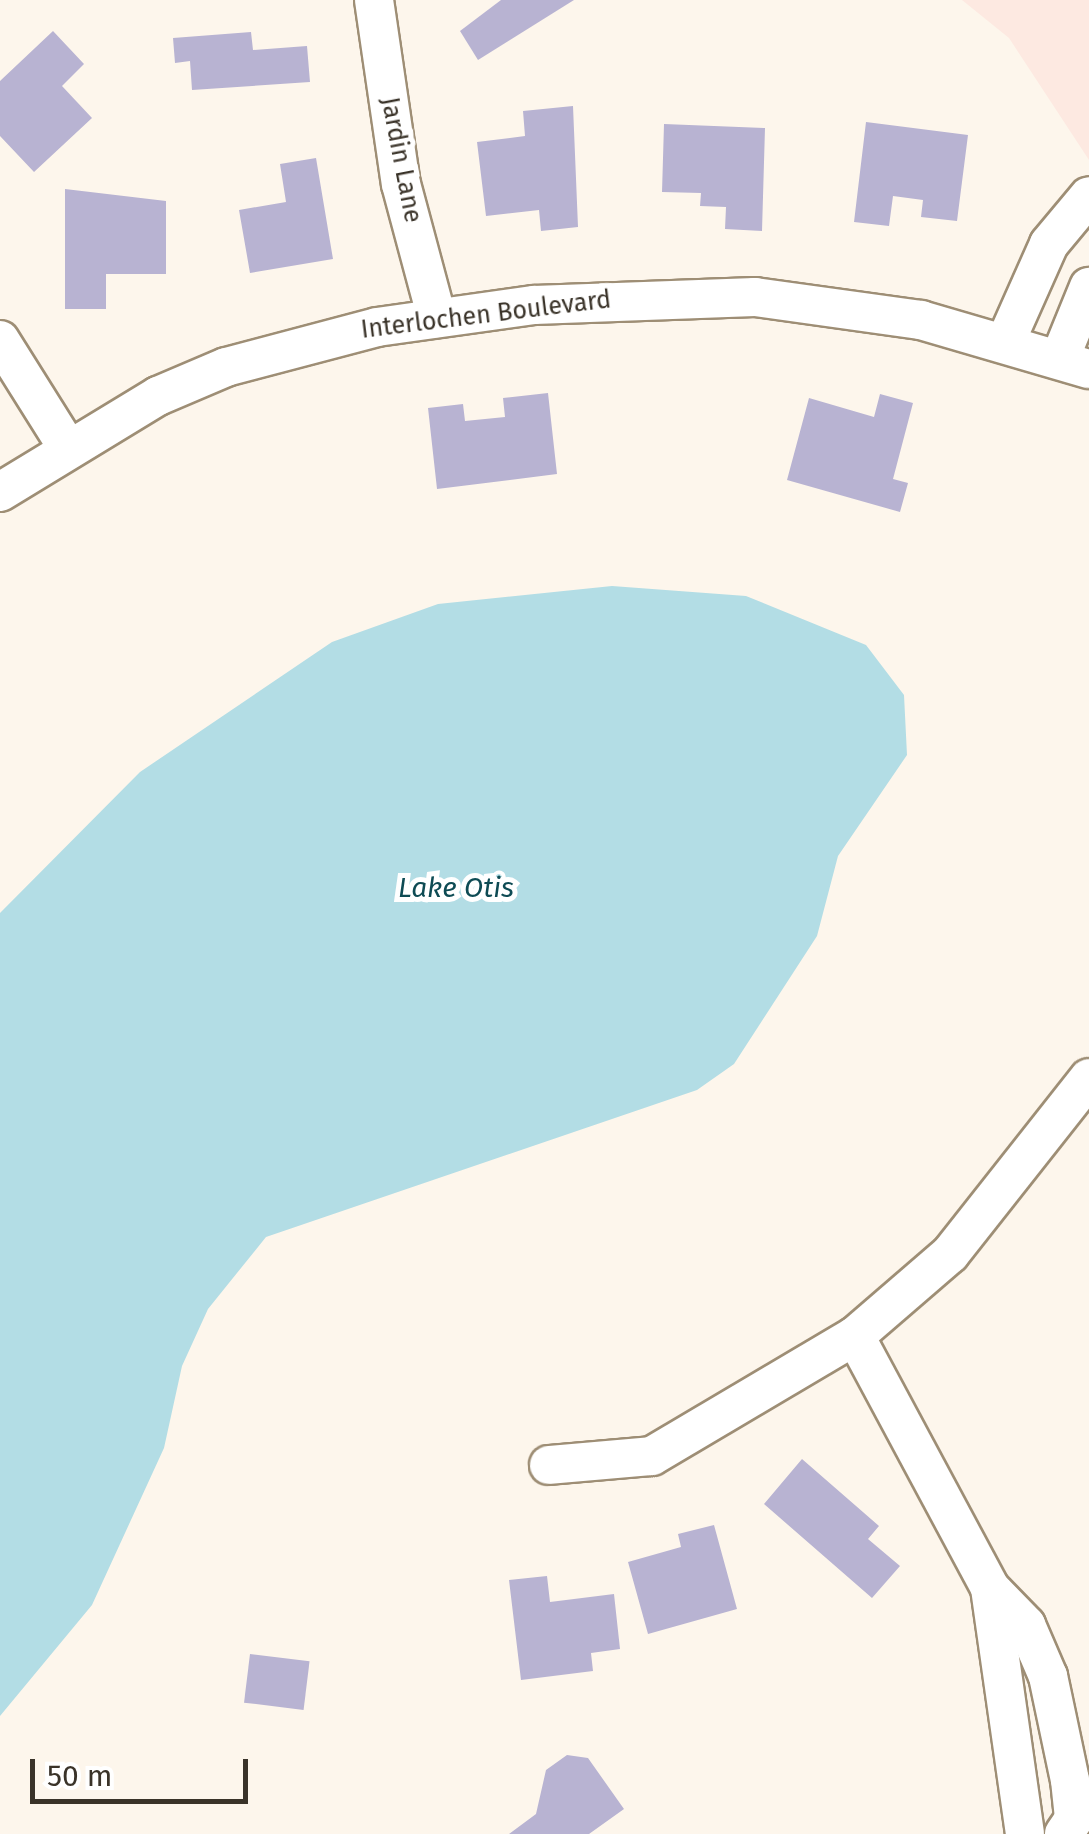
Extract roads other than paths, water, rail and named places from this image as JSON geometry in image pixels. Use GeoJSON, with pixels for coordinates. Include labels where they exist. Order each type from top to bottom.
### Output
{"type":"FeatureCollection","features":[{"type":"Feature","properties":{"kind":"street","name":"Jardin Lane"},"geometry":{"type":"LineString","coordinates":[[374,0],[401,184],[437,318]]}},
{"type":"Feature","properties":{"kind":"street"},"geometry":{"type":"LineString","coordinates":[[1006,343],[1049,244],[1089,196]]}},
{"type":"Feature","properties":{"kind":"street","name":"Interlochen Boulevard"},"geometry":{"type":"LineString","coordinates":[[0,492],[67,447],[226,367],[437,318],[624,297],[755,297],[921,320],[1075,363],[1089,287]]}},
{"type":"Feature","properties":{"kind":"street"},"geometry":{"type":"LineString","coordinates":[[0,340],[67,447]]}},
{"type":"Feature","properties":{"kind":"street"},"geometry":{"type":"LineString","coordinates":[[549,1465],[652,1456],[855,1336],[950,1254],[1089,1078]]}},
{"type":"Feature","properties":{"kind":"street"},"geometry":{"type":"LineString","coordinates":[[855,1336],[990,1588],[1026,1625],[1048,1676],[1070,1780],[1074,1819],[1064,1834]]}},
{"type":"Feature","properties":{"kind":"street"},"geometry":{"type":"LineString","coordinates":[[990,1588],[1025,1834]]}},
{"type":"Feature","properties":{"kind":"water","name":"Lake Otis"},"geometry":{"type":"Polygon","coordinates":[[[612,586],[746,596],[866,645],[904,695],[907,755],[838,856],[817,936],[734,1064],[697,1090],[266,1237],[208,1309],[182,1366],[164,1448],[92,1605],[0,1716],[0,913],[140,772],[332,642],[438,604],[612,586]]]}}]}
